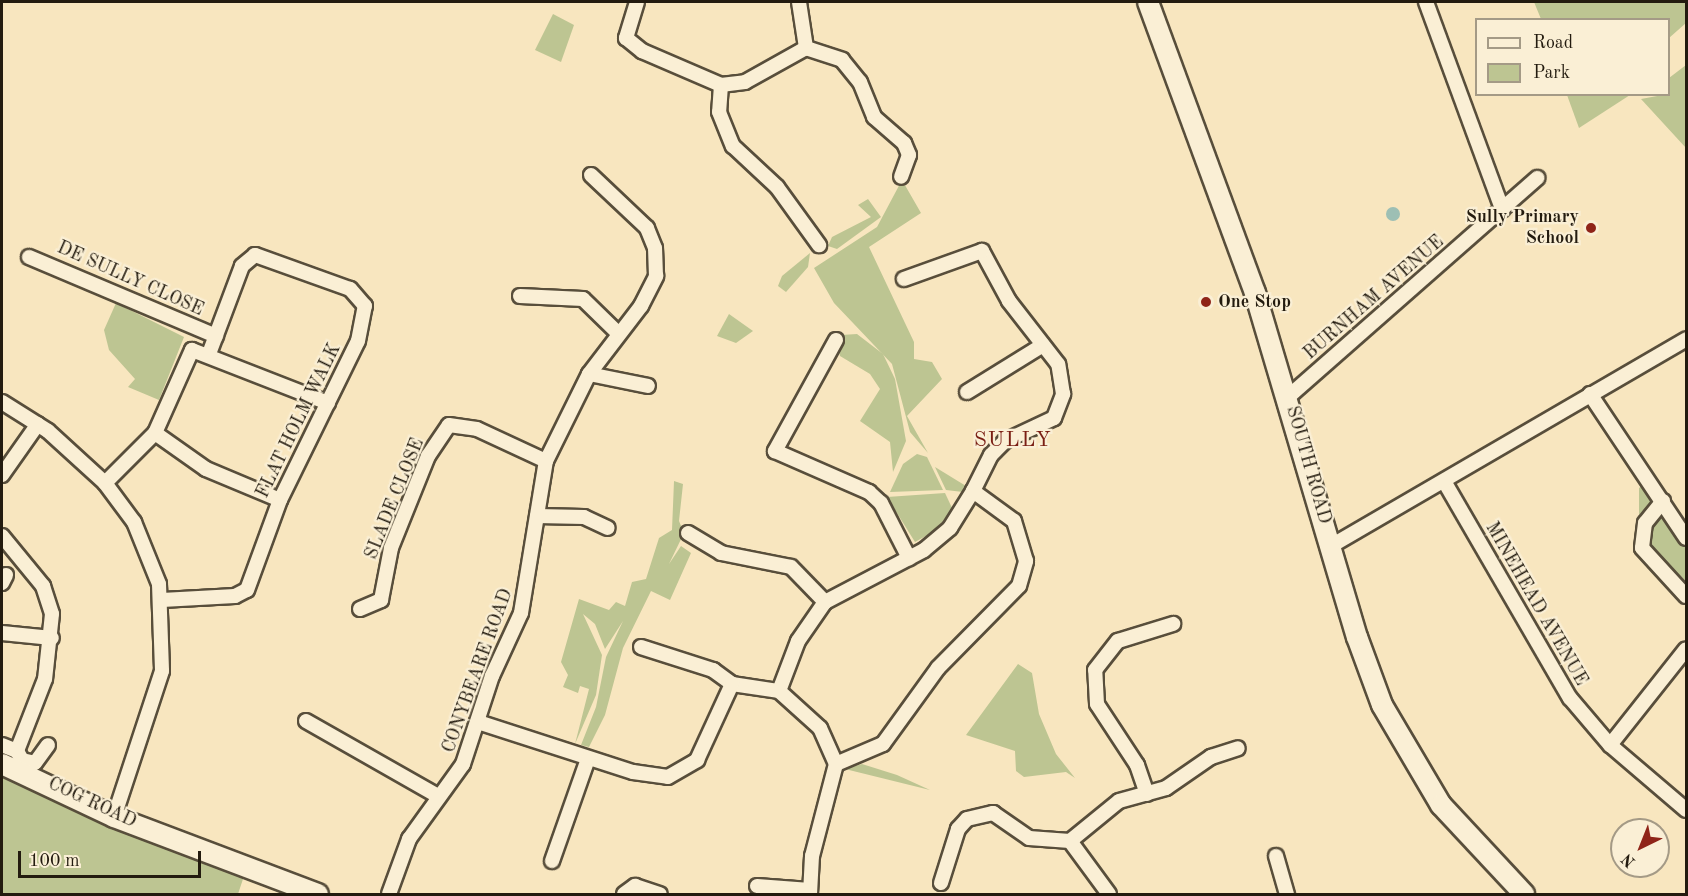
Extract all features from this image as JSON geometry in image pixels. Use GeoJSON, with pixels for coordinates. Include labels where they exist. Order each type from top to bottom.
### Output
{"type":"FeatureCollection","features":[{"type":"Feature","properties":{"kind":"main road","name":"SOUTH ROAD"},"geometry":{"type":"LineString","coordinates":[[1148,2],[1288,397],[1367,668],[1397,735],[1441,805],[1517,892]]}},
{"type":"Feature","properties":{"kind":"main road","name":"COG ROAD"},"geometry":{"type":"LineString","coordinates":[[2,764],[114,816],[318,894]]}},
{"type":"Feature","properties":{"kind":"street"},"geometry":{"type":"LineString","coordinates":[[638,2],[626,38],[642,51],[721,85],[745,82],[806,48],[827,51],[851,69],[874,117],[904,143],[909,155],[902,177]]}},
{"type":"Feature","properties":{"kind":"street"},"geometry":{"type":"LineString","coordinates":[[799,2],[806,48]]}},
{"type":"Feature","properties":{"kind":"street"},"geometry":{"type":"LineString","coordinates":[[1426,2],[1502,209]]}},
{"type":"Feature","properties":{"kind":"street"},"geometry":{"type":"LineString","coordinates":[[721,85],[719,112],[733,146],[777,187],[819,245]]}},
{"type":"Feature","properties":{"kind":"street","name":"CONYBEARE ROAD"},"geometry":{"type":"LineString","coordinates":[[389,894],[409,839],[463,764],[524,602],[546,461],[589,374],[653,287],[656,248],[634,213],[591,175]]}},
{"type":"Feature","properties":{"kind":"street","name":"BURNHAM AVENUE"},"geometry":{"type":"LineString","coordinates":[[1288,397],[1537,178]]}},
{"type":"Feature","properties":{"kind":"street"},"geometry":{"type":"LineString","coordinates":[[779,691],[798,641],[825,602],[909,558],[950,528],[999,447],[1043,427],[1060,408],[1063,379],[1043,345],[1009,301],[982,252],[904,279]]}},
{"type":"Feature","properties":{"kind":"street","name":"FLAT HOLM WALK"},"geometry":{"type":"LineString","coordinates":[[162,600],[243,593],[280,500],[361,331],[363,300],[351,289],[264,255],[251,257],[242,266],[216,336]]}},
{"type":"Feature","properties":{"kind":"street","name":"DE SULLY CLOSE"},"geometry":{"type":"LineString","coordinates":[[29,257],[216,336]]}},
{"type":"Feature","properties":{"kind":"street"},"geometry":{"type":"LineString","coordinates":[[520,296],[583,299],[618,333]]}},
{"type":"Feature","properties":{"kind":"street"},"geometry":{"type":"LineString","coordinates":[[209,354],[216,336]]}},
{"type":"Feature","properties":{"kind":"street"},"geometry":{"type":"LineString","coordinates":[[1331,546],[1686,339]]}},
{"type":"Feature","properties":{"kind":"street"},"geometry":{"type":"LineString","coordinates":[[836,340],[775,451],[868,492],[880,503],[909,558]]}},
{"type":"Feature","properties":{"kind":"street"},"geometry":{"type":"LineString","coordinates":[[967,392],[1043,345]]}},
{"type":"Feature","properties":{"kind":"street"},"geometry":{"type":"LineString","coordinates":[[105,483],[155,434],[185,358],[192,350],[209,354],[328,403]]}},
{"type":"Feature","properties":{"kind":"street"},"geometry":{"type":"LineString","coordinates":[[589,374],[648,386]]}},
{"type":"Feature","properties":{"kind":"street"},"geometry":{"type":"LineString","coordinates":[[1590,394],[1686,538]]}},
{"type":"Feature","properties":{"kind":"street"},"geometry":{"type":"LineString","coordinates":[[2,402],[38,424],[105,483],[141,537],[162,600],[164,652],[158,690],[114,816]]}},
{"type":"Feature","properties":{"kind":"street"},"geometry":{"type":"LineString","coordinates":[[2,475],[38,424]]}},
{"type":"Feature","properties":{"kind":"street","name":"SLADE CLOSE"},"geometry":{"type":"LineString","coordinates":[[360,609],[381,600],[391,548],[428,456],[449,425],[477,429],[546,461]]}},
{"type":"Feature","properties":{"kind":"street"},"geometry":{"type":"LineString","coordinates":[[155,434],[206,469],[280,500]]}},
{"type":"Feature","properties":{"kind":"street","name":"MINEHEAD AVENUE"},"geometry":{"type":"LineString","coordinates":[[1444,480],[1549,666],[1610,745],[1686,810]]}},
{"type":"Feature","properties":{"kind":"street"},"geometry":{"type":"LineString","coordinates":[[836,764],[883,744],[938,669],[1019,586],[1026,561],[1014,521],[973,491]]}},
{"type":"Feature","properties":{"kind":"street"},"geometry":{"type":"LineString","coordinates":[[1663,501],[1645,523],[1642,548],[1686,596]]}},
{"type":"Feature","properties":{"kind":"street"},"geometry":{"type":"LineString","coordinates":[[537,516],[584,517],[608,528]]}},
{"type":"Feature","properties":{"kind":"street"},"geometry":{"type":"LineString","coordinates":[[688,533],[721,553],[791,567],[825,602]]}},
{"type":"Feature","properties":{"kind":"street"},"geometry":{"type":"LineString","coordinates":[[2,536],[43,586],[52,614],[52,638],[45,679],[17,751]]}},
{"type":"Feature","properties":{"kind":"street"},"geometry":{"type":"LineString","coordinates":[[1147,794],[1137,765],[1097,704],[1095,670],[1118,641],[1173,624]]}},
{"type":"Feature","properties":{"kind":"street"},"geometry":{"type":"LineString","coordinates":[[2,633],[52,638]]}},
{"type":"Feature","properties":{"kind":"street"},"geometry":{"type":"LineString","coordinates":[[641,647],[713,670],[732,684],[779,691],[820,728],[836,764],[812,856],[810,892],[757,886]]}},
{"type":"Feature","properties":{"kind":"street"},"geometry":{"type":"LineString","coordinates":[[1610,745],[1686,649]]}},
{"type":"Feature","properties":{"kind":"street"},"geometry":{"type":"LineString","coordinates":[[478,722],[588,759],[651,777],[686,769],[707,744],[732,684]]}},
{"type":"Feature","properties":{"kind":"street"},"geometry":{"type":"LineString","coordinates":[[306,721],[438,796]]}},
{"type":"Feature","properties":{"kind":"street"},"geometry":{"type":"LineString","coordinates":[[2,745],[17,751],[22,760],[35,763],[48,745]]}},
{"type":"Feature","properties":{"kind":"street"},"geometry":{"type":"LineString","coordinates":[[941,883],[958,829],[980,813],[1003,817],[1029,838],[1070,841],[1106,808],[1185,780],[1211,757],[1238,748]]}},
{"type":"Feature","properties":{"kind":"street"},"geometry":{"type":"LineString","coordinates":[[552,861],[588,759]]}},
{"type":"Feature","properties":{"kind":"street"},"geometry":{"type":"LineString","coordinates":[[1070,841],[1109,894]]}},
{"type":"Feature","properties":{"kind":"street"},"geometry":{"type":"LineString","coordinates":[[1276,856],[1287,894]]}},
{"type":"Feature","properties":{"kind":"street"},"geometry":{"type":"LineString","coordinates":[[624,894],[635,886],[660,894]]}},
{"type":"Feature","properties":{"kind":"green space"},"geometry":{"type":"Polygon","coordinates":[[[1534,2],[1686,2],[1686,23],[1670,37],[1670,18],[1541,18],[1534,2]]]}},
{"type":"Feature","properties":{"kind":"green space"},"geometry":{"type":"Polygon","coordinates":[[[553,14],[574,25],[561,62],[535,50],[553,14]]]}},
{"type":"Feature","properties":{"kind":"green space"},"geometry":{"type":"Polygon","coordinates":[[[1686,65],[1686,148],[1641,99],[1670,96],[1670,77],[1686,65]]]}},
{"type":"Feature","properties":{"kind":"green space"},"geometry":{"type":"Polygon","coordinates":[[[1568,96],[1628,96],[1579,128],[1568,96]]]}},
{"type":"Feature","properties":{"kind":"green space"},"geometry":{"type":"Polygon","coordinates":[[[902,180],[921,213],[869,247],[914,342],[914,359],[932,362],[942,379],[907,416],[928,453],[910,432],[892,364],[834,303],[814,268],[877,227],[902,180]]]}},
{"type":"Feature","properties":{"kind":"green space"},"geometry":{"type":"Polygon","coordinates":[[[868,199],[881,217],[837,249],[828,246],[832,237],[871,217],[858,205],[868,199]]]}},
{"type":"Feature","properties":{"kind":"green space"},"geometry":{"type":"Polygon","coordinates":[[[810,253],[808,267],[786,292],[778,286],[782,276],[810,253]]]}},
{"type":"Feature","properties":{"kind":"green space"},"geometry":{"type":"Polygon","coordinates":[[[116,303],[184,337],[159,400],[128,387],[135,379],[109,350],[104,330],[116,303]]]}},
{"type":"Feature","properties":{"kind":"green space"},"geometry":{"type":"Polygon","coordinates":[[[729,314],[753,331],[736,343],[717,336],[729,314]]]}},
{"type":"Feature","properties":{"kind":"green space"},"geometry":{"type":"Polygon","coordinates":[[[857,334],[883,354],[895,379],[906,441],[893,472],[890,442],[860,421],[880,389],[870,374],[840,356],[837,343],[841,335],[857,334]]]}},
{"type":"Feature","properties":{"kind":"green space"},"geometry":{"type":"Polygon","coordinates":[[[917,454],[927,457],[943,490],[890,492],[903,464],[917,454]]]}},
{"type":"Feature","properties":{"kind":"green space"},"geometry":{"type":"Polygon","coordinates":[[[935,467],[966,486],[963,492],[946,490],[935,467]]]}},
{"type":"Feature","properties":{"kind":"green space"},"geometry":{"type":"Polygon","coordinates":[[[674,481],[683,484],[679,521],[684,533],[669,564],[681,546],[691,553],[670,600],[651,591],[623,648],[605,715],[589,747],[581,745],[596,707],[606,657],[623,621],[605,649],[595,624],[583,614],[602,655],[596,695],[575,744],[589,689],[580,686],[578,693],[563,687],[568,675],[561,662],[579,599],[609,610],[616,602],[625,606],[632,582],[646,579],[659,538],[672,530],[674,481]]]}},
{"type":"Feature","properties":{"kind":"green space"},"geometry":{"type":"Polygon","coordinates":[[[1645,484],[1653,503],[1639,515],[1639,488],[1645,484]]]}},
{"type":"Feature","properties":{"kind":"green space"},"geometry":{"type":"Polygon","coordinates":[[[945,493],[953,510],[933,532],[915,542],[887,497],[945,493]]]}},
{"type":"Feature","properties":{"kind":"green space"},"geometry":{"type":"Polygon","coordinates":[[[1657,515],[1666,516],[1686,547],[1686,590],[1647,544],[1657,515]]]}},
{"type":"Feature","properties":{"kind":"green space"},"geometry":{"type":"Polygon","coordinates":[[[1018,664],[1032,673],[1039,714],[1056,754],[1075,778],[1066,772],[1024,777],[1016,771],[1015,751],[966,735],[1018,664]]]}},
{"type":"Feature","properties":{"kind":"green space"},"geometry":{"type":"Polygon","coordinates":[[[862,764],[897,775],[930,790],[845,769],[862,764]]]}},
{"type":"Feature","properties":{"kind":"green space"},"geometry":{"type":"Polygon","coordinates":[[[2,777],[93,820],[244,876],[238,894],[2,894],[2,777]]]}},
{"type":"Feature","properties":{"kind":"water"},"geometry":{"type":"Polygon","coordinates":[[[1390,207],[1396,207],[1400,214],[1396,221],[1390,221],[1386,217],[1386,211],[1390,207]]]}},
{"type":"Feature","properties":{"kind":"place","name":"Sully Primary School"},"geometry":{"type":"Point","coordinates":[1591,228]}},
{"type":"Feature","properties":{"kind":"place","name":"One Stop"},"geometry":{"type":"Point","coordinates":[1206,302]}},
{"type":"Feature","properties":{"kind":"district","name":"SULLY"},"geometry":{"type":"Point","coordinates":[1013,441]}}]}
